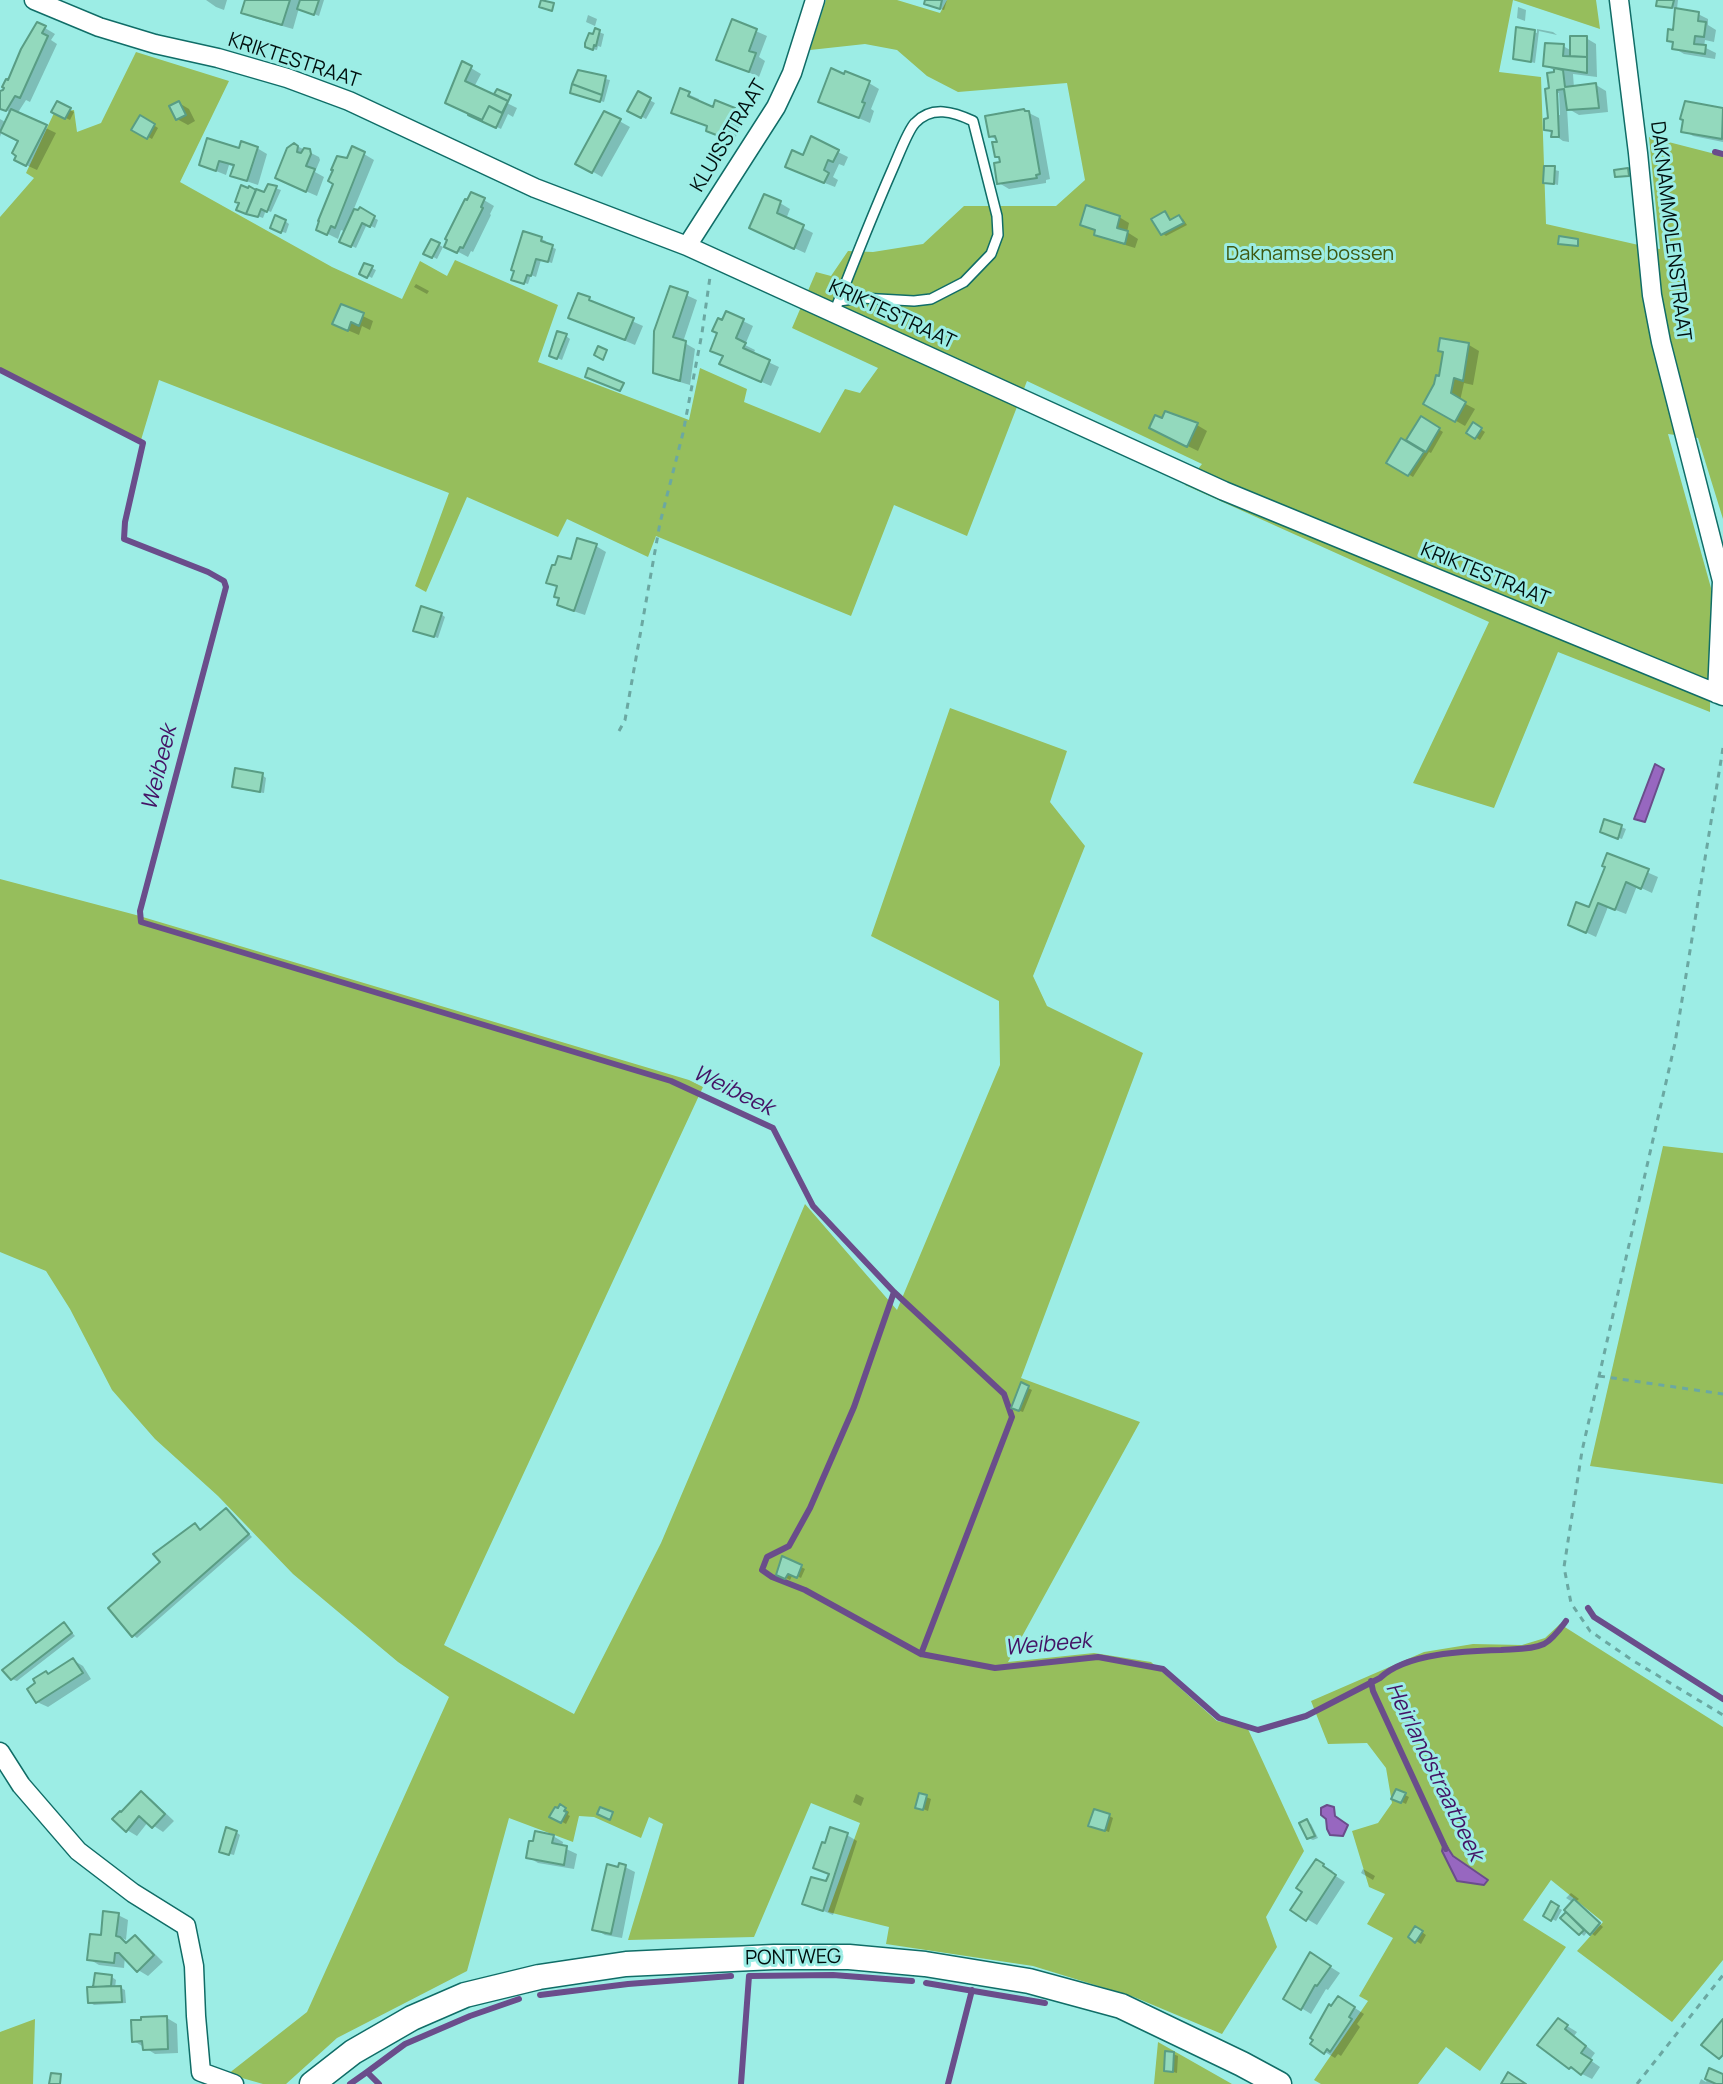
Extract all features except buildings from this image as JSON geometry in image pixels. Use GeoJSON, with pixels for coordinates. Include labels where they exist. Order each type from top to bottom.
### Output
{"type":"FeatureCollection","features":[{"type":"Feature","properties":{"kind":"street","name":"KRIKTESTRAAT"},"geometry":{"type":"LineString","coordinates":[[34,0],[99,27],[287,78],[349,101],[535,188],[836,307],[1224,491],[1720,695]]}},
{"type":"Feature","properties":{"kind":"street","name":"KLUISSTRAAT"},"geometry":{"type":"LineString","coordinates":[[687,246],[776,107],[792,73],[815,0]]}},
{"type":"Feature","properties":{"kind":"street","name":"DAKNAMMOLENSTRAAT"},"geometry":{"type":"LineString","coordinates":[[1619,0],[1652,295],[1661,342],[1722,581],[1720,695]]}},
{"type":"Feature","properties":{"kind":"street"},"geometry":{"type":"LineString","coordinates":[[0,1752],[21,1785],[78,1851],[133,1893],[186,1926],[194,1966],[201,2078],[234,2084]]}},
{"type":"Feature","properties":{"kind":"street","name":"PONTWEG"},"geometry":{"type":"LineString","coordinates":[[312,2084],[353,2052],[412,2018],[465,1995],[539,1977],[626,1964],[849,1957],[925,1964],[1029,1981],[1121,2006],[1279,2084]]}},
{"type":"Feature","properties":{"kind":"lane"},"geometry":{"type":"LineString","coordinates":[[934,111],[956,112],[973,121],[997,216],[998,235],[991,254],[964,282],[931,299],[861,298],[836,307],[915,123],[934,111]]}},
{"type":"Feature","properties":{"kind":"path"},"geometry":{"type":"LineString","coordinates":[[619,731],[625,720],[660,523],[683,433],[702,333],[712,257]]}},
{"type":"Feature","properties":{"kind":"path"},"geometry":{"type":"LineString","coordinates":[[1723,748],[1675,1043],[1582,1451],[1564,1567],[1571,1603],[1590,1631],[1723,1715]]}},
{"type":"Feature","properties":{"kind":"path"},"geometry":{"type":"LineString","coordinates":[[1599,1376],[1723,1394]]}},
{"type":"Feature","properties":{"kind":"path"},"geometry":{"type":"LineString","coordinates":[[1637,2084],[1723,1975]]}},
{"type":"Feature","properties":{"kind":"green space","name":"Daknamse bossen"},"geometry":{"type":"Polygon","coordinates":[[[826,0],[897,0],[940,13],[947,0],[1513,0],[1499,72],[1541,77],[1546,224],[1660,249],[1649,137],[1723,156],[1723,519],[1698,438],[1668,434],[1711,588],[1710,712],[1558,652],[1494,808],[1413,783],[1489,622],[1185,485],[1202,464],[1027,381],[967,536],[894,505],[851,616],[656,536],[648,557],[567,519],[558,537],[467,497],[426,592],[415,586],[449,493],[159,380],[141,440],[0,368],[0,217],[34,178],[26,173],[54,113],[74,110],[77,132],[101,123],[136,52],[229,81],[180,182],[332,267],[402,299],[420,261],[447,276],[455,260],[558,305],[538,362],[689,420],[700,368],[747,389],[744,402],[820,433],[845,389],[860,393],[878,368],[792,328],[816,272],[831,276],[848,251],[873,252],[923,244],[964,206],[1056,206],[1085,180],[1067,83],[958,92],[927,76],[897,50],[865,44],[810,50],[826,0]]]}},
{"type":"Feature","properties":{"kind":"green space"},"geometry":{"type":"Polygon","coordinates":[[[1513,0],[1596,0],[1600,29],[1513,0]]]}},
{"type":"Feature","properties":{"kind":"green space"},"geometry":{"type":"Polygon","coordinates":[[[950,708],[1067,751],[1050,802],[1085,846],[1033,976],[1047,1006],[1143,1053],[1021,1378],[1140,1422],[1008,1662],[1094,1653],[1151,1662],[1217,1721],[1247,1727],[1304,1851],[1266,1917],[1277,1947],[1222,2034],[1134,1997],[1033,1966],[886,1944],[889,1927],[828,1912],[860,1823],[811,1803],[754,1937],[628,1940],[663,1824],[649,1817],[641,1838],[594,1817],[579,1816],[573,1842],[509,1818],[467,1971],[337,2038],[286,2084],[263,2084],[228,2074],[307,2012],[449,1697],[398,1662],[293,1574],[218,1496],[155,1439],[112,1390],[70,1309],[46,1271],[0,1252],[0,879],[136,915],[689,1080],[703,1087],[444,1645],[574,1714],[661,1543],[805,1204],[897,1310],[1000,1065],[999,1001],[871,936],[950,708]]]}},
{"type":"Feature","properties":{"kind":"green space"},"geometry":{"type":"Polygon","coordinates":[[[1663,1146],[1723,1153],[1723,1484],[1590,1466],[1663,1146]]]}},
{"type":"Feature","properties":{"kind":"green space"},"geometry":{"type":"Polygon","coordinates":[[[1560,1624],[1723,1727],[1723,1960],[1672,2022],[1577,1951],[1603,1922],[1551,1880],[1523,1920],[1566,1947],[1480,2071],[1446,2047],[1418,2084],[1321,2084],[1314,2080],[1368,2001],[1359,1996],[1393,1938],[1367,1924],[1385,1894],[1369,1887],[1352,1831],[1378,1823],[1392,1803],[1386,1768],[1367,1743],[1328,1744],[1311,1701],[1424,1652],[1473,1644],[1522,1645],[1545,1638],[1560,1624]]]}},
{"type":"Feature","properties":{"kind":"green space"},"geometry":{"type":"Polygon","coordinates":[[[35,2019],[33,2084],[0,2084],[0,2032],[35,2019]]]}},
{"type":"Feature","properties":{"kind":"green space"},"geometry":{"type":"Polygon","coordinates":[[[1158,2042],[1232,2084],[1154,2084],[1158,2042]]]}},
{"type":"Feature","properties":{"kind":"shaded area"},"geometry":{"type":"Polygon","coordinates":[[[1655,764],[1664,769],[1645,822],[1634,819],[1655,764]]]}},
{"type":"Feature","properties":{"kind":"shaded area"},"geometry":{"type":"Polygon","coordinates":[[[1327,1805],[1334,1807],[1335,1816],[1348,1825],[1343,1836],[1330,1835],[1326,1819],[1321,1815],[1321,1808],[1327,1805]]]}},
{"type":"Feature","properties":{"kind":"shaded area"},"geometry":{"type":"Polygon","coordinates":[[[1444,1842],[1453,1856],[1488,1880],[1484,1885],[1457,1881],[1442,1851],[1444,1842]]]}},
{"type":"Feature","properties":{"kind":"waterway"},"geometry":{"type":"LineString","coordinates":[[1715,152],[1723,154]]}},
{"type":"Feature","properties":{"kind":"waterway","name":"Weibeek"},"geometry":{"type":"LineString","coordinates":[[0,370],[143,443],[124,539],[208,572],[224,581],[226,587],[140,911],[141,922],[671,1081],[773,1128],[813,1206],[894,1292],[1004,1394],[1012,1417],[921,1654],[995,1668],[1098,1657],[1163,1669],[1219,1718],[1258,1730],[1306,1716],[1391,1670],[1420,1658],[1539,1646],[1556,1634],[1566,1621]]}},
{"type":"Feature","properties":{"kind":"waterway"},"geometry":{"type":"LineString","coordinates":[[894,1292],[854,1407],[810,1508],[789,1546],[767,1557],[762,1570],[805,1590],[921,1654]]}},
{"type":"Feature","properties":{"kind":"waterway","name":"Weibeek"},"geometry":{"type":"LineString","coordinates":[[1588,1608],[1594,1617],[1723,1699]]}},
{"type":"Feature","properties":{"kind":"waterway","name":"Heirlandstraatbeek"},"geometry":{"type":"LineString","coordinates":[[1371,1681],[1446,1849]]}},
{"type":"Feature","properties":{"kind":"waterway"},"geometry":{"type":"LineString","coordinates":[[741,2084],[749,1976],[833,1975],[912,1981]]}},
{"type":"Feature","properties":{"kind":"waterway"},"geometry":{"type":"LineString","coordinates":[[540,1995],[731,1976]]}},
{"type":"Feature","properties":{"kind":"waterway"},"geometry":{"type":"LineString","coordinates":[[926,1983],[1045,2003]]}},
{"type":"Feature","properties":{"kind":"waterway"},"geometry":{"type":"LineString","coordinates":[[948,2084],[972,1990]]}},
{"type":"Feature","properties":{"kind":"waterway"},"geometry":{"type":"LineString","coordinates":[[367,2072],[405,2044],[519,1999]]}},
{"type":"Feature","properties":{"kind":"waterway"},"geometry":{"type":"LineString","coordinates":[[350,2084],[367,2072],[379,2084]]}}]}
